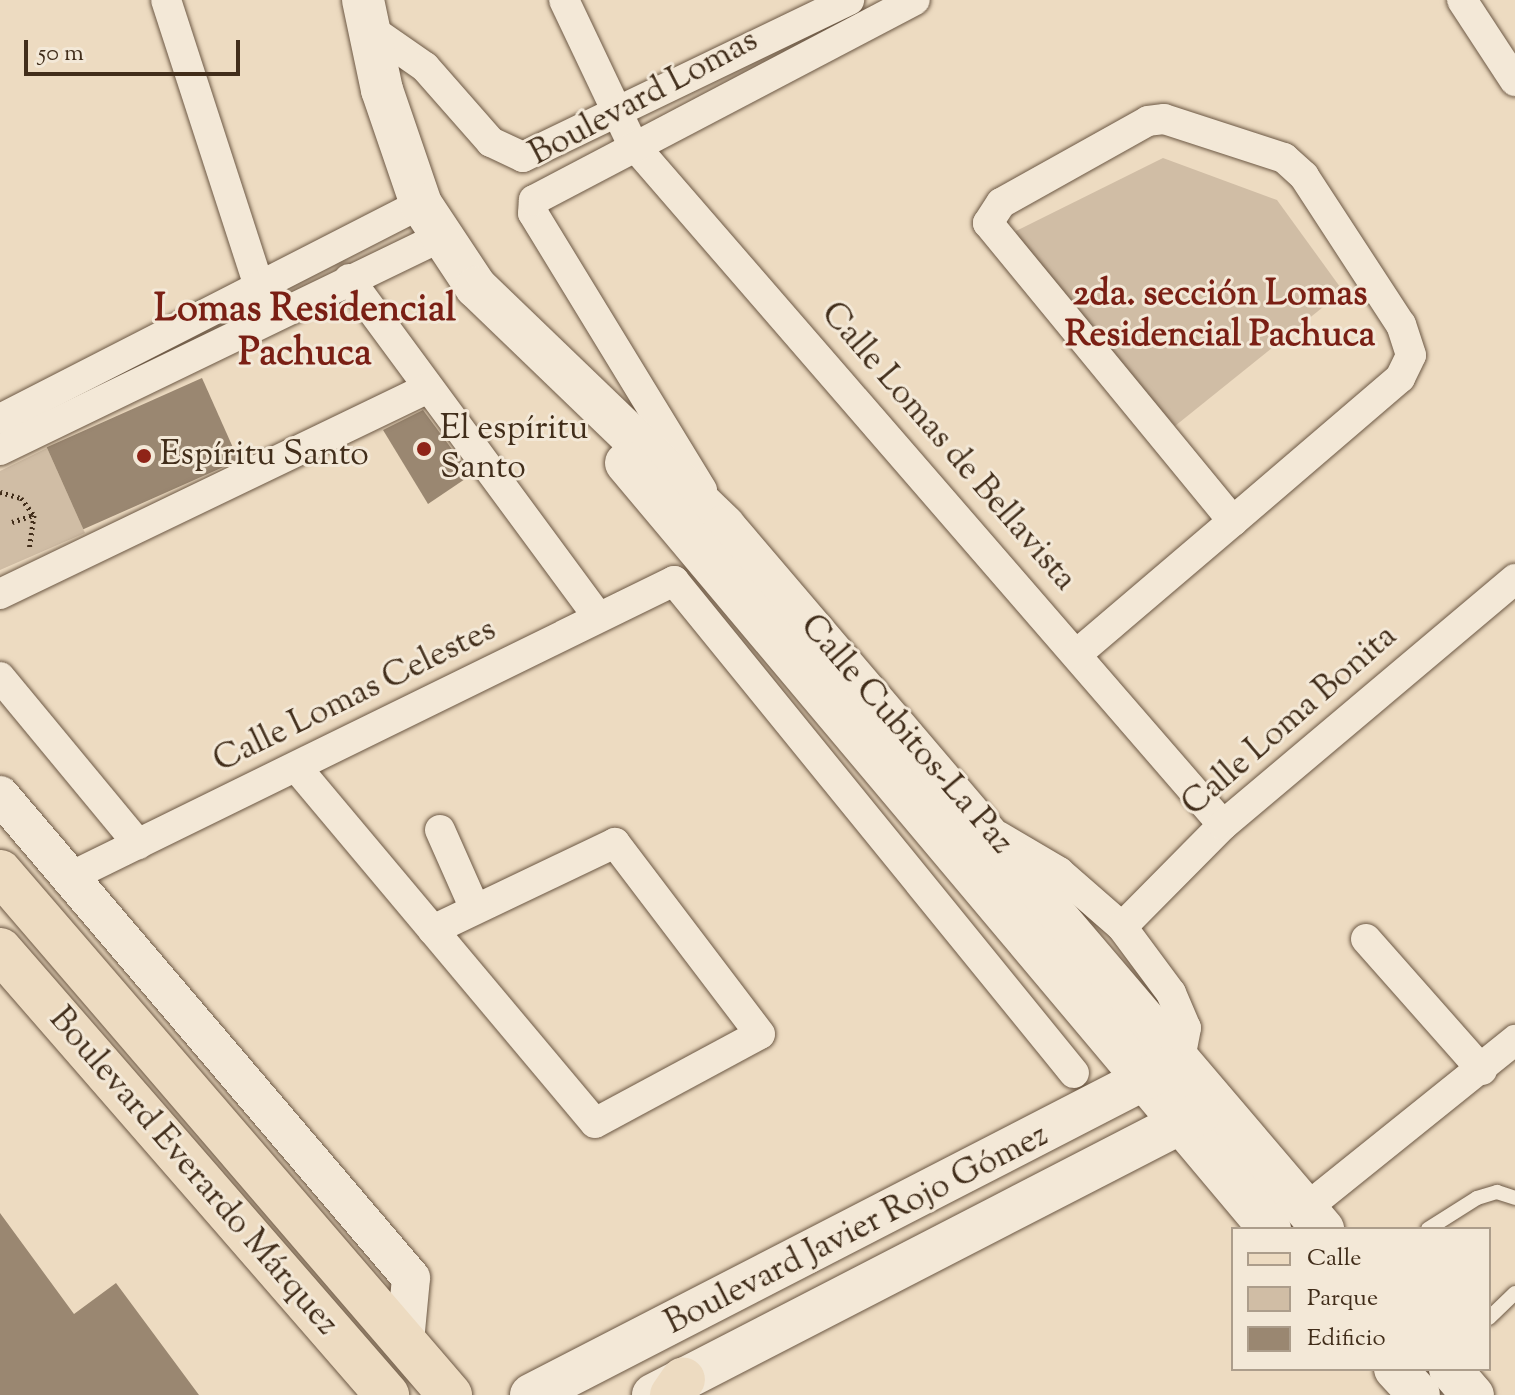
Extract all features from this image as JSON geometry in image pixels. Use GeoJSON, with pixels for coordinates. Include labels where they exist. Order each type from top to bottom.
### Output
{"type":"FeatureCollection","features":[{"type":"Feature","properties":{"kind":"main road","name":"Calle Cubitos-La Paz"},"geometry":{"type":"LineString","coordinates":[[366,14],[432,220],[476,287],[574,386],[724,526],[993,833],[1219,1103],[1299,1222]]}},
{"type":"Feature","properties":{"kind":"main road","name":"Calle Cubitos-La Paz"},"geometry":{"type":"LineString","coordinates":[[574,386],[622,458],[1178,1126],[1299,1222]]}},
{"type":"Feature","properties":{"kind":"main road"},"geometry":{"type":"LineString","coordinates":[[0,872],[450,1395]]}},
{"type":"Feature","properties":{"kind":"main road","name":"Boulevard Everardo Márquez"},"geometry":{"type":"LineString","coordinates":[[4,963],[387,1395]]}},
{"type":"Feature","properties":{"kind":"main road","name":"Boulevard Javier Rojo Gómez"},"geometry":{"type":"LineString","coordinates":[[531,1395],[1144,1082],[1180,1059]]}},
{"type":"Feature","properties":{"kind":"main road","name":"Boulevard Javier Rojo Gómez"},"geometry":{"type":"LineString","coordinates":[[669,1390],[1219,1103]]}},
{"type":"Feature","properties":{"kind":"main road"},"geometry":{"type":"LineString","coordinates":[[1397,1371],[1419,1395]]}},
{"type":"Feature","properties":{"kind":"main road"},"geometry":{"type":"LineString","coordinates":[[1452,1371],[1473,1395]]}},
{"type":"Feature","properties":{"kind":"street"},"geometry":{"type":"LineString","coordinates":[[166,0],[265,304]]}},
{"type":"Feature","properties":{"kind":"street","name":"Calle Lomas de Bellavista"},"geometry":{"type":"LineString","coordinates":[[564,0],[625,130],[1223,825]]}},
{"type":"Feature","properties":{"kind":"street","name":"Boulevard Lomas"},"geometry":{"type":"LineString","coordinates":[[724,526],[533,213],[546,190],[625,130],[849,0]]}},
{"type":"Feature","properties":{"kind":"street","name":"Boulevard Lomas"},"geometry":{"type":"LineString","coordinates":[[366,14],[425,67],[507,153],[523,157],[625,130],[915,0]]}},
{"type":"Feature","properties":{"kind":"street"},"geometry":{"type":"LineString","coordinates":[[1462,0],[1515,81]]}},
{"type":"Feature","properties":{"kind":"street"},"geometry":{"type":"LineString","coordinates":[[1078,653],[1233,521],[1400,378],[1411,355],[1401,325],[1304,176],[1284,158],[1164,119],[1148,121],[1001,203],[988,223],[1233,521]]}},
{"type":"Feature","properties":{"kind":"street"},"geometry":{"type":"LineString","coordinates":[[0,450],[265,304],[432,220]]}},
{"type":"Feature","properties":{"kind":"street"},"geometry":{"type":"LineString","coordinates":[[0,419],[265,304],[349,279],[432,220]]}},
{"type":"Feature","properties":{"kind":"street"},"geometry":{"type":"LineString","coordinates":[[349,279],[426,389],[598,617]]}},
{"type":"Feature","properties":{"kind":"street"},"geometry":{"type":"LineString","coordinates":[[0,594],[426,389]]}},
{"type":"Feature","properties":{"kind":"street","name":"Calle Loma Bonita"},"geometry":{"type":"LineString","coordinates":[[1122,927],[1223,825],[1515,579]]}},
{"type":"Feature","properties":{"kind":"street","name":"Calle Lomas Celestes"},"geometry":{"type":"LineString","coordinates":[[68,878],[674,581],[1074,1073]]}},
{"type":"Feature","properties":{"kind":"street"},"geometry":{"type":"LineString","coordinates":[[0,677],[138,844]]}},
{"type":"Feature","properties":{"kind":"street"},"geometry":{"type":"LineString","coordinates":[[297,768],[595,1123],[760,1034],[615,843],[433,930]]}},
{"type":"Feature","properties":{"kind":"street"},"geometry":{"type":"LineString","coordinates":[[0,795],[411,1278],[405,1342]]}},
{"type":"Feature","properties":{"kind":"street"},"geometry":{"type":"LineString","coordinates":[[440,830],[475,909]]}},
{"type":"Feature","properties":{"kind":"street"},"geometry":{"type":"LineString","coordinates":[[993,833],[1059,872],[1122,927],[1171,993],[1186,1028],[1180,1059]]}},
{"type":"Feature","properties":{"kind":"street"},"geometry":{"type":"LineString","coordinates":[[1366,939],[1482,1070]]}},
{"type":"Feature","properties":{"kind":"street"},"geometry":{"type":"LineString","coordinates":[[1299,1222],[1515,1040]]}},
{"type":"Feature","properties":{"kind":"lane"},"geometry":{"type":"LineString","coordinates":[[1431,1227],[1477,1198],[1497,1192],[1515,1198]]}},
{"type":"Feature","properties":{"kind":"lane"},"geometry":{"type":"LineString","coordinates":[[1491,1316],[1515,1293]]}},
{"type":"Feature","properties":{"kind":"path"},"geometry":{"type":"LineString","coordinates":[[0,492],[21,498],[34,515],[30,548],[16,558]]}},
{"type":"Feature","properties":{"kind":"path"},"geometry":{"type":"LineString","coordinates":[[12,522],[34,515]]}},
{"type":"Feature","properties":{"kind":"green space"},"geometry":{"type":"Polygon","coordinates":[[[1163,158],[1277,200],[1343,291],[1175,426],[1018,244],[1016,231],[1163,158]]]}},
{"type":"Feature","properties":{"kind":"green space"},"geometry":{"type":"Polygon","coordinates":[[[47,448],[85,533],[0,570],[0,471],[47,448]]]}},
{"type":"Feature","properties":{"kind":"building","name":"Espíritu Santo"},"geometry":{"type":"Polygon","coordinates":[[[202,378],[239,460],[83,529],[47,447],[202,378]]]}},
{"type":"Feature","properties":{"kind":"building","name":"El espíritu Santo"},"geometry":{"type":"Polygon","coordinates":[[[423,410],[471,475],[428,504],[383,430],[423,410]]]}},
{"type":"Feature","properties":{"kind":"building"},"geometry":{"type":"Polygon","coordinates":[[[0,1213],[74,1314],[116,1283],[199,1395],[0,1395],[0,1213]]]}},
{"type":"Feature","properties":{"kind":"place","name":"El espíritu Santo"},"geometry":{"type":"Point","coordinates":[424,449]}},
{"type":"Feature","properties":{"kind":"place","name":"Espíritu Santo"},"geometry":{"type":"Point","coordinates":[144,456]}},
{"type":"Feature","properties":{"kind":"district","name":"2da. sección Lomas Residencial Pachuca"},"geometry":{"type":"Point","coordinates":[1220,316]}},
{"type":"Feature","properties":{"kind":"district","name":"Lomas Residencial Pachuca"},"geometry":{"type":"Point","coordinates":[305,334]}}]}
